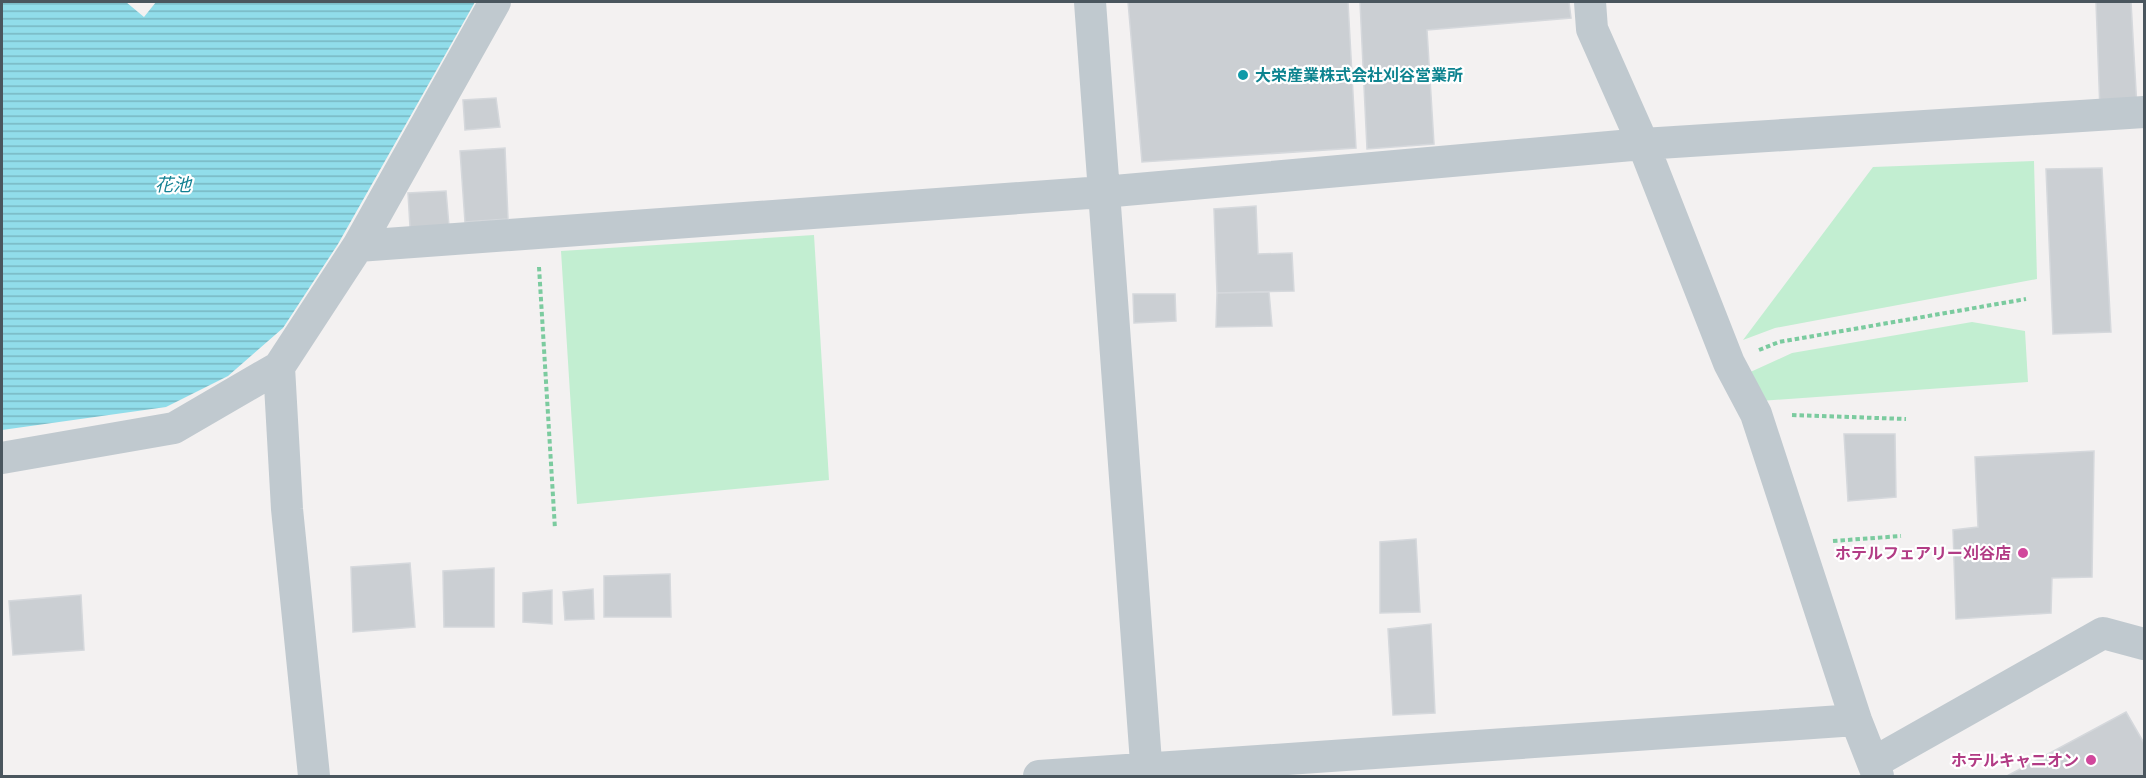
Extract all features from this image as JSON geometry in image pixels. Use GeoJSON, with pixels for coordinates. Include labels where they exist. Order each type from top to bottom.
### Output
{"type":"FeatureCollection","features":[{"type":"Feature","properties":{"kind":"street"},"geometry":{"type":"LineString","coordinates":[[2,458],[174,428],[279,367],[358,246],[495,2]]}},
{"type":"Feature","properties":{"kind":"street"},"geometry":{"type":"LineString","coordinates":[[1090,2],[1147,772]]}},
{"type":"Feature","properties":{"kind":"street"},"geometry":{"type":"LineString","coordinates":[[1590,2],[1592,29],[1642,144],[1730,363],[1756,414],[1796,543],[1875,770],[2103,633],[2145,644]]}},
{"type":"Feature","properties":{"kind":"street"},"geometry":{"type":"LineString","coordinates":[[358,246],[1103,192],[1642,144],[2145,112]]}},
{"type":"Feature","properties":{"kind":"street"},"geometry":{"type":"LineString","coordinates":[[279,367],[288,510],[314,777]]}},
{"type":"Feature","properties":{"kind":"street"},"geometry":{"type":"LineString","coordinates":[[1039,777],[1147,772],[1856,720]]}},
{"type":"Feature","properties":{"kind":"path"},"geometry":{"type":"LineString","coordinates":[[537,233],[555,529]]}},
{"type":"Feature","properties":{"kind":"path"},"geometry":{"type":"LineString","coordinates":[[1730,363],[1779,342],[2026,299]]}},
{"type":"Feature","properties":{"kind":"path"},"geometry":{"type":"LineString","coordinates":[[1756,414],[1906,419]]}},
{"type":"Feature","properties":{"kind":"path"},"geometry":{"type":"LineString","coordinates":[[1796,543],[1901,536]]}},
{"type":"Feature","properties":{"kind":"green space"},"geometry":{"type":"Polygon","coordinates":[[[2034,161],[2037,279],[1775,328],[1743,340],[1873,167],[2034,161]]]}},
{"type":"Feature","properties":{"kind":"green space"},"geometry":{"type":"Polygon","coordinates":[[[814,235],[829,480],[577,504],[561,251],[814,235]]]}},
{"type":"Feature","properties":{"kind":"green space"},"geometry":{"type":"Polygon","coordinates":[[[1972,322],[2025,331],[2028,382],[1760,401],[1746,374],[1792,353],[1972,322]]]}},
{"type":"Feature","properties":{"kind":"water","name":"花池"},"geometry":{"type":"Polygon","coordinates":[[[2,2],[126,2],[144,17],[156,2],[475,2],[338,244],[283,328],[228,376],[166,407],[2,430],[2,2]]]}},
{"type":"Feature","properties":{"kind":"building","name":"大栄産業株式会社刈谷営業所"},"geometry":{"type":"Polygon","coordinates":[[[1128,2],[1348,2],[1356,148],[1142,162],[1128,2]]]}},
{"type":"Feature","properties":{"kind":"building"},"geometry":{"type":"Polygon","coordinates":[[[1360,2],[1569,2],[1571,18],[1427,30],[1434,144],[1367,149],[1360,2]]]}},
{"type":"Feature","properties":{"kind":"building"},"geometry":{"type":"Polygon","coordinates":[[[2096,2],[2131,2],[2137,108],[2100,111],[2096,2]]]}},
{"type":"Feature","properties":{"kind":"building"},"geometry":{"type":"Polygon","coordinates":[[[496,98],[500,127],[465,130],[463,100],[496,98]]]}},
{"type":"Feature","properties":{"kind":"building"},"geometry":{"type":"Polygon","coordinates":[[[505,148],[508,219],[465,222],[460,151],[505,148]]]}},
{"type":"Feature","properties":{"kind":"building"},"geometry":{"type":"Polygon","coordinates":[[[2102,168],[2111,332],[2053,334],[2046,169],[2102,168]]]}},
{"type":"Feature","properties":{"kind":"building"},"geometry":{"type":"Polygon","coordinates":[[[446,191],[449,226],[410,227],[408,193],[446,191]]]}},
{"type":"Feature","properties":{"kind":"building"},"geometry":{"type":"Polygon","coordinates":[[[1256,206],[1258,254],[1292,253],[1294,291],[1217,293],[1214,209],[1256,206]]]}},
{"type":"Feature","properties":{"kind":"building"},"geometry":{"type":"Polygon","coordinates":[[[1269,292],[1272,326],[1216,327],[1217,293],[1269,292]]]}},
{"type":"Feature","properties":{"kind":"building"},"geometry":{"type":"Polygon","coordinates":[[[1133,294],[1175,294],[1176,321],[1134,323],[1133,294]]]}},
{"type":"Feature","properties":{"kind":"building"},"geometry":{"type":"Polygon","coordinates":[[[1844,434],[1895,434],[1896,497],[1848,501],[1844,434]]]}},
{"type":"Feature","properties":{"kind":"building","name":"ホテルフェアリー刈谷店"},"geometry":{"type":"Polygon","coordinates":[[[2094,451],[2092,577],[2052,578],[2051,613],[1956,619],[1953,530],[1978,527],[1975,457],[2094,451]]]}},
{"type":"Feature","properties":{"kind":"building"},"geometry":{"type":"Polygon","coordinates":[[[1416,539],[1420,612],[1380,613],[1380,542],[1416,539]]]}},
{"type":"Feature","properties":{"kind":"building"},"geometry":{"type":"Polygon","coordinates":[[[410,563],[415,627],[353,632],[351,567],[410,563]]]}},
{"type":"Feature","properties":{"kind":"building"},"geometry":{"type":"Polygon","coordinates":[[[494,568],[494,627],[444,627],[443,571],[494,568]]]}},
{"type":"Feature","properties":{"kind":"building"},"geometry":{"type":"Polygon","coordinates":[[[670,574],[671,617],[604,617],[604,576],[670,574]]]}},
{"type":"Feature","properties":{"kind":"building"},"geometry":{"type":"Polygon","coordinates":[[[593,589],[594,619],[565,620],[563,592],[593,589]]]}},
{"type":"Feature","properties":{"kind":"building"},"geometry":{"type":"Polygon","coordinates":[[[552,590],[552,624],[523,622],[523,593],[552,590]]]}},
{"type":"Feature","properties":{"kind":"building"},"geometry":{"type":"Polygon","coordinates":[[[81,595],[84,650],[13,655],[9,601],[81,595]]]}},
{"type":"Feature","properties":{"kind":"building"},"geometry":{"type":"Polygon","coordinates":[[[1431,624],[1435,713],[1393,715],[1388,629],[1431,624]]]}},
{"type":"Feature","properties":{"kind":"building","name":"ホテルキャニオン"},"geometry":{"type":"Polygon","coordinates":[[[2126,712],[2144,743],[2144,776],[2007,776],[2126,712]]]}},
{"type":"Feature","properties":{"kind":"place","name":"大栄産業株式会社刈谷営業所"},"geometry":{"type":"Point","coordinates":[1243,75]}},
{"type":"Feature","properties":{"kind":"place","name":"ホテルフェアリー刈谷店"},"geometry":{"type":"Point","coordinates":[2023,553]}},
{"type":"Feature","properties":{"kind":"place","name":"ホテルキャニオン"},"geometry":{"type":"Point","coordinates":[2091,760]}}]}
